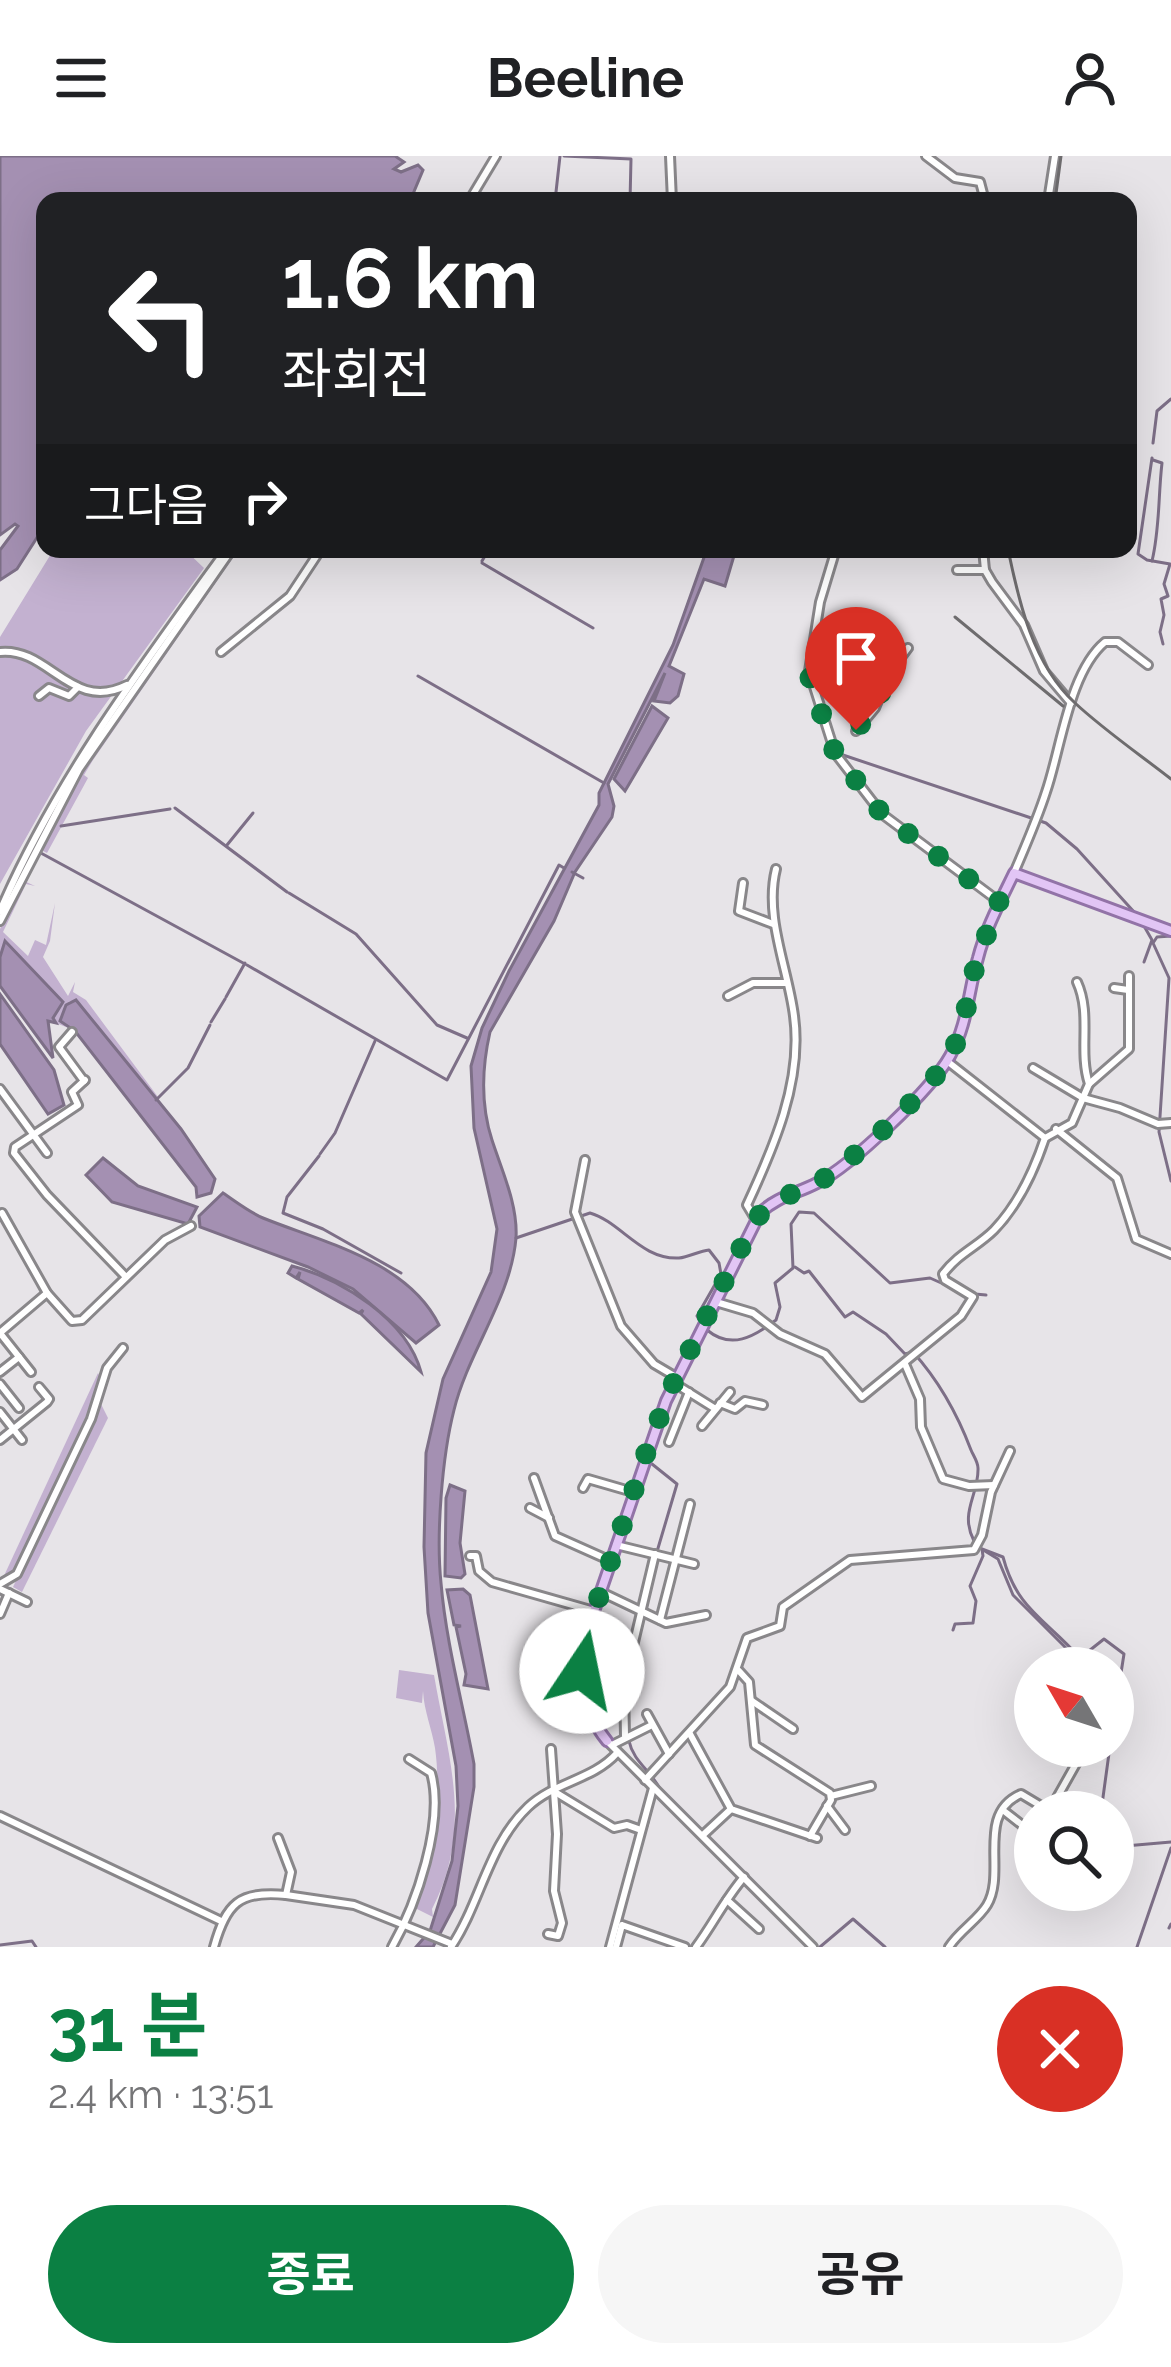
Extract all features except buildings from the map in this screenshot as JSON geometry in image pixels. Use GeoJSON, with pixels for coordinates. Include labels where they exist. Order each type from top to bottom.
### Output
{"type":"FeatureCollection","features":[{"type":"Feature","properties":{"kind":"main road"},"geometry":{"type":"LineString","coordinates":[[612,1746],[588,1712],[582,1684],[594,1611],[675,1380],[756,1220],[781,1196],[818,1183],[849,1159],[903,1111],[947,1061],[967,1017],[978,957],[1014,873],[1171,931]]}},
{"type":"Feature","properties":{"kind":"street"},"geometry":{"type":"LineString","coordinates":[[474,192],[496,156]]}},
{"type":"Feature","properties":{"kind":"street"},"geometry":{"type":"LineString","coordinates":[[670,156],[672,192]]}},
{"type":"Feature","properties":{"kind":"street"},"geometry":{"type":"LineString","coordinates":[[926,156],[955,178],[980,182],[983,192]]}},
{"type":"Feature","properties":{"kind":"street"},"geometry":{"type":"LineString","coordinates":[[1049,192],[1055,156]]}},
{"type":"Feature","properties":{"kind":"street"},"geometry":{"type":"LineString","coordinates":[[0,911],[56,797],[223,558]]}},
{"type":"Feature","properties":{"kind":"street"},"geometry":{"type":"LineString","coordinates":[[0,921],[79,770],[224,558]]}},
{"type":"Feature","properties":{"kind":"street"},"geometry":{"type":"LineString","coordinates":[[221,652],[290,596],[315,558]]}},
{"type":"Feature","properties":{"kind":"street"},"geometry":{"type":"LineString","coordinates":[[833,558],[820,602],[810,680],[835,753],[882,814],[1001,903]]}},
{"type":"Feature","properties":{"kind":"street"},"geometry":{"type":"LineString","coordinates":[[984,558],[985,570],[1024,625],[1045,670],[1071,703]]}},
{"type":"Feature","properties":{"kind":"street"},"geometry":{"type":"LineString","coordinates":[[958,571],[985,570]]}},
{"type":"Feature","properties":{"kind":"street"},"geometry":{"type":"LineString","coordinates":[[866,676],[868,656],[876,653],[881,642]]}},
{"type":"Feature","properties":{"kind":"street"},"geometry":{"type":"LineString","coordinates":[[1014,873],[1048,788],[1071,703],[1096,650],[1105,642],[1118,642],[1148,665]]}},
{"type":"Feature","properties":{"kind":"street"},"geometry":{"type":"LineString","coordinates":[[856,730],[908,648]]}},
{"type":"Feature","properties":{"kind":"street"},"geometry":{"type":"LineString","coordinates":[[0,652],[20,654],[97,694],[114,692],[135,679]]}},
{"type":"Feature","properties":{"kind":"street"},"geometry":{"type":"LineString","coordinates":[[810,668],[866,676],[890,672]]}},
{"type":"Feature","properties":{"kind":"street"},"geometry":{"type":"LineString","coordinates":[[39,696],[49,688],[69,696],[78,687]]}},
{"type":"Feature","properties":{"kind":"street"},"geometry":{"type":"LineString","coordinates":[[756,1220],[747,1205],[779,1136],[795,1032],[784,954],[773,924],[776,869]]}},
{"type":"Feature","properties":{"kind":"street"},"geometry":{"type":"LineString","coordinates":[[742,883],[740,911],[773,924]]}},
{"type":"Feature","properties":{"kind":"street"},"geometry":{"type":"LineString","coordinates":[[716,1302],[753,1313],[781,1334],[824,1354],[862,1397],[904,1364],[972,1304],[974,1297],[942,1276],[956,1257],[990,1234],[1006,1215],[1031,1176],[1046,1138],[1070,1125],[1089,1084],[1129,1049],[1129,976]]}},
{"type":"Feature","properties":{"kind":"street"},"geometry":{"type":"LineString","coordinates":[[1077,982],[1085,1008],[1081,1060],[1089,1084]]}},
{"type":"Feature","properties":{"kind":"street"},"geometry":{"type":"LineString","coordinates":[[728,996],[753,983],[786,983]]}},
{"type":"Feature","properties":{"kind":"street"},"geometry":{"type":"LineString","coordinates":[[1114,988],[1128,990]]}},
{"type":"Feature","properties":{"kind":"street"},"geometry":{"type":"LineString","coordinates":[[72,1032],[58,1047],[85,1080],[71,1092],[78,1105],[15,1147],[18,1162],[126,1277]]}},
{"type":"Feature","properties":{"kind":"street"},"geometry":{"type":"LineString","coordinates":[[947,1061],[1046,1138]]}},
{"type":"Feature","properties":{"kind":"street"},"geometry":{"type":"LineString","coordinates":[[1033,1068],[1083,1099],[1158,1124],[1171,1123]]}},
{"type":"Feature","properties":{"kind":"street"},"geometry":{"type":"LineString","coordinates":[[0,1089],[46,1153]]}},
{"type":"Feature","properties":{"kind":"street"},"geometry":{"type":"LineString","coordinates":[[1056,1130],[1118,1178],[1136,1239],[1171,1254]]}},
{"type":"Feature","properties":{"kind":"street"},"geometry":{"type":"LineString","coordinates":[[585,1160],[575,1213],[621,1326],[654,1364],[688,1392],[717,1406],[735,1409],[745,1401],[763,1405]]}},
{"type":"Feature","properties":{"kind":"street"},"geometry":{"type":"LineString","coordinates":[[2,1213],[47,1293],[76,1323],[165,1240],[191,1226]]}},
{"type":"Feature","properties":{"kind":"street"},"geometry":{"type":"LineString","coordinates":[[31,1372],[0,1333],[47,1293]]}},
{"type":"Feature","properties":{"kind":"street"},"geometry":{"type":"LineString","coordinates":[[27,1602],[0,1586],[17,1574],[91,1419],[107,1368],[123,1348]]}},
{"type":"Feature","properties":{"kind":"street"},"geometry":{"type":"LineString","coordinates":[[0,1372],[19,1357]]}},
{"type":"Feature","properties":{"kind":"street"},"geometry":{"type":"LineString","coordinates":[[904,1364],[920,1399],[925,1440],[943,1479],[969,1486],[994,1485]]}},
{"type":"Feature","properties":{"kind":"street"},"geometry":{"type":"LineString","coordinates":[[0,1384],[19,1408]]}},
{"type":"Feature","properties":{"kind":"street"},"geometry":{"type":"LineString","coordinates":[[0,1439],[47,1402],[39,1387]]}},
{"type":"Feature","properties":{"kind":"street"},"geometry":{"type":"LineString","coordinates":[[669,1442],[688,1392]]}},
{"type":"Feature","properties":{"kind":"street"},"geometry":{"type":"LineString","coordinates":[[702,1426],[730,1392]]}},
{"type":"Feature","properties":{"kind":"street"},"geometry":{"type":"LineString","coordinates":[[0,1412],[22,1441]]}},
{"type":"Feature","properties":{"kind":"street"},"geometry":{"type":"LineString","coordinates":[[645,1780],[722,1697],[739,1671],[748,1638],[781,1626],[783,1607],[850,1560],[974,1550],[1010,1451]]}},
{"type":"Feature","properties":{"kind":"street"},"geometry":{"type":"LineString","coordinates":[[534,1478],[552,1532],[611,1562]]}},
{"type":"Feature","properties":{"kind":"street"},"geometry":{"type":"LineString","coordinates":[[583,1488],[588,1479],[633,1492]]}},
{"type":"Feature","properties":{"kind":"street"},"geometry":{"type":"LineString","coordinates":[[660,1620],[690,1504]]}},
{"type":"Feature","properties":{"kind":"street"},"geometry":{"type":"LineString","coordinates":[[530,1508],[549,1518]]}},
{"type":"Feature","properties":{"kind":"street"},"geometry":{"type":"LineString","coordinates":[[616,1545],[694,1564]]}},
{"type":"Feature","properties":{"kind":"street"},"geometry":{"type":"LineString","coordinates":[[625,1736],[624,1684],[655,1554]]}},
{"type":"Feature","properties":{"kind":"street"},"geometry":{"type":"LineString","coordinates":[[470,1556],[476,1556],[479,1571],[492,1582],[594,1611]]}},
{"type":"Feature","properties":{"kind":"street"},"geometry":{"type":"LineString","coordinates":[[601,1592],[666,1623],[706,1615]]}},
{"type":"Feature","properties":{"kind":"street"},"geometry":{"type":"LineString","coordinates":[[0,1614],[9,1593]]}},
{"type":"Feature","properties":{"kind":"street"},"geometry":{"type":"LineString","coordinates":[[533,1658],[530,1668],[582,1684]]}},
{"type":"Feature","properties":{"kind":"street"},"geometry":{"type":"LineString","coordinates":[[739,1671],[749,1682],[755,1745],[831,1796],[871,1786]]}},
{"type":"Feature","properties":{"kind":"street"},"geometry":{"type":"LineString","coordinates":[[752,1701],[793,1729]]}},
{"type":"Feature","properties":{"kind":"street"},"geometry":{"type":"LineString","coordinates":[[647,1714],[670,1754]]}},
{"type":"Feature","properties":{"kind":"street"},"geometry":{"type":"LineString","coordinates":[[214,1947],[221,1922],[236,1902],[265,1893],[354,1905],[403,1927],[428,1932],[452,1946],[499,1844],[530,1805],[603,1766],[612,1746],[652,1725]]}},
{"type":"Feature","properties":{"kind":"street"},"geometry":{"type":"LineString","coordinates":[[689,1734],[731,1809],[814,1837],[831,1796]]}},
{"type":"Feature","properties":{"kind":"street"},"geometry":{"type":"LineString","coordinates":[[612,1746],[813,1947]]}},
{"type":"Feature","properties":{"kind":"street"},"geometry":{"type":"LineString","coordinates":[[548,1934],[558,1936],[562,1923],[554,1891],[550,1749]]}},
{"type":"Feature","properties":{"kind":"street"},"geometry":{"type":"LineString","coordinates":[[392,1947],[422,1876],[435,1787],[431,1773],[409,1759]]}},
{"type":"Feature","properties":{"kind":"street"},"geometry":{"type":"LineString","coordinates":[[613,1947],[653,1787]]}},
{"type":"Feature","properties":{"kind":"street"},"geometry":{"type":"LineString","coordinates":[[554,1790],[614,1828],[627,1825],[641,1830]]}},
{"type":"Feature","properties":{"kind":"street"},"geometry":{"type":"LineString","coordinates":[[949,1947],[986,1907],[991,1893],[992,1840],[1014,1798]]}},
{"type":"Feature","properties":{"kind":"street"},"geometry":{"type":"LineString","coordinates":[[827,1806],[844,1830]]}},
{"type":"Feature","properties":{"kind":"street"},"geometry":{"type":"LineString","coordinates":[[702,1835],[731,1809]]}},
{"type":"Feature","properties":{"kind":"street"},"geometry":{"type":"LineString","coordinates":[[1004,1811],[1014,1819]]}},
{"type":"Feature","properties":{"kind":"street"},"geometry":{"type":"LineString","coordinates":[[0,1816],[221,1922]]}},
{"type":"Feature","properties":{"kind":"street"},"geometry":{"type":"LineString","coordinates":[[278,1838],[291,1872],[286,1895]]}},
{"type":"Feature","properties":{"kind":"street"},"geometry":{"type":"LineString","coordinates":[[696,1947],[744,1877]]}},
{"type":"Feature","properties":{"kind":"street"},"geometry":{"type":"LineString","coordinates":[[727,1900],[759,1929]]}},
{"type":"Feature","properties":{"kind":"street"},"geometry":{"type":"LineString","coordinates":[[613,1947],[622,1925],[685,1947]]}},
{"type":"Feature","properties":{"kind":"shaded area"},"geometry":{"type":"Polygon","coordinates":[[[0,156],[395,156],[404,162],[394,169],[401,172],[418,165],[423,170],[414,192],[36,192],[36,539],[17,569],[0,580],[0,550],[18,526],[0,535],[0,156]]]}},
{"type":"Feature","properties":{"kind":"shaded area"},"geometry":{"type":"Polygon","coordinates":[[[48,558],[193,558],[204,568],[86,731],[0,884],[0,637],[48,558]]]}},
{"type":"Feature","properties":{"kind":"shaded area"},"geometry":{"type":"Polygon","coordinates":[[[233,558],[93,760],[47,853],[39,849],[107,733],[233,558]]]}},
{"type":"Feature","properties":{"kind":"shaded area"},"geometry":{"type":"Polygon","coordinates":[[[704,558],[733,558],[725,586],[704,579],[669,666],[684,674],[678,696],[670,703],[654,701],[665,673],[608,784],[612,817],[575,872],[554,921],[490,1032],[484,1100],[512,1201],[516,1238],[506,1282],[454,1410],[443,1473],[439,1542],[443,1606],[474,1764],[474,1787],[455,1905],[433,1947],[416,1947],[430,1931],[452,1861],[458,1806],[456,1766],[428,1613],[426,1453],[443,1379],[491,1272],[497,1229],[474,1128],[471,1066],[482,1028],[509,971],[599,805],[599,793],[673,645],[704,558]]]}},
{"type":"Feature","properties":{"kind":"shaded area"},"geometry":{"type":"Polygon","coordinates":[[[652,706],[668,718],[625,791],[614,779],[652,706]]]}},
{"type":"Feature","properties":{"kind":"shaded area"},"geometry":{"type":"Polygon","coordinates":[[[22,880],[35,886],[26,884],[3,932],[28,956],[35,940],[46,945],[55,903],[50,941],[43,957],[68,996],[75,982],[73,992],[86,1000],[158,1097],[80,1004],[70,1001],[60,1017],[66,1027],[56,1023],[5,942],[0,957],[0,929],[22,880]]]}},
{"type":"Feature","properties":{"kind":"shaded area"},"geometry":{"type":"Polygon","coordinates":[[[5,941],[63,1002],[53,1018],[56,1023],[48,1021],[53,1058],[0,986],[5,941]]]}},
{"type":"Feature","properties":{"kind":"shaded area"},"geometry":{"type":"Polygon","coordinates":[[[0,994],[54,1070],[64,1105],[48,1114],[0,1044],[0,994]]]}},
{"type":"Feature","properties":{"kind":"shaded area"},"geometry":{"type":"Polygon","coordinates":[[[76,1000],[181,1129],[215,1179],[211,1193],[197,1197],[196,1187],[75,1031],[60,1021],[66,1005],[76,1000]]]}},
{"type":"Feature","properties":{"kind":"shaded area"},"geometry":{"type":"Polygon","coordinates":[[[103,1158],[138,1186],[197,1207],[188,1224],[112,1202],[86,1175],[103,1158]]]}},
{"type":"Feature","properties":{"kind":"shaded area"},"geometry":{"type":"Polygon","coordinates":[[[223,1193],[263,1218],[385,1269],[425,1303],[439,1325],[416,1343],[353,1289],[200,1227],[199,1216],[223,1193]]]}},
{"type":"Feature","properties":{"kind":"shaded area"},"geometry":{"type":"Polygon","coordinates":[[[292,1266],[370,1304],[402,1335],[421,1372],[361,1314],[363,1310],[359,1313],[298,1279],[300,1272],[296,1278],[288,1273],[292,1266]]]}},
{"type":"Feature","properties":{"kind":"shaded area"},"geometry":{"type":"Polygon","coordinates":[[[98,1373],[101,1379],[88,1419],[15,1573],[3,1578],[98,1373]]]}},
{"type":"Feature","properties":{"kind":"shaded area"},"geometry":{"type":"Polygon","coordinates":[[[100,1402],[108,1418],[22,1592],[13,1587],[100,1402]]]}},
{"type":"Feature","properties":{"kind":"shaded area"},"geometry":{"type":"Polygon","coordinates":[[[450,1485],[465,1491],[460,1543],[465,1574],[461,1578],[445,1576],[450,1485]]]}},
{"type":"Feature","properties":{"kind":"shaded area"},"geometry":{"type":"Polygon","coordinates":[[[463,1589],[470,1595],[488,1689],[464,1685],[456,1627],[461,1626],[454,1625],[447,1590],[463,1589]]]}},
{"type":"Feature","properties":{"kind":"shaded area"},"geometry":{"type":"Polygon","coordinates":[[[399,1670],[434,1675],[451,1764],[452,1850],[433,1917],[417,1909],[414,1902],[434,1826],[435,1748],[423,1691],[422,1703],[396,1698],[399,1670]]]}},
{"type":"Feature","properties":{"kind":"waterway"},"geometry":{"type":"LineString","coordinates":[[556,192],[560,156]]}},
{"type":"Feature","properties":{"kind":"waterway"},"geometry":{"type":"LineString","coordinates":[[564,156],[631,159],[630,192]]}},
{"type":"Feature","properties":{"kind":"waterway"},"geometry":{"type":"LineString","coordinates":[[1153,443],[1157,411],[1171,399]]}},
{"type":"Feature","properties":{"kind":"waterway"},"geometry":{"type":"LineString","coordinates":[[1152,458],[1138,554],[1170,564],[1164,584],[1168,596],[1161,599],[1163,644]]}},
{"type":"Feature","properties":{"kind":"waterway"},"geometry":{"type":"LineString","coordinates":[[1152,561],[1162,463],[1153,460]]}},
{"type":"Feature","properties":{"kind":"waterway"},"geometry":{"type":"LineString","coordinates":[[482,563],[593,628]]}},
{"type":"Feature","properties":{"kind":"waterway"},"geometry":{"type":"LineString","coordinates":[[418,676],[604,783]]}},
{"type":"Feature","properties":{"kind":"waterway"},"geometry":{"type":"LineString","coordinates":[[840,754],[1046,823],[1077,849],[1135,913]]}},
{"type":"Feature","properties":{"kind":"waterway"},"geometry":{"type":"LineString","coordinates":[[175,808],[287,892]]}},
{"type":"Feature","properties":{"kind":"waterway"},"geometry":{"type":"LineString","coordinates":[[61,826],[170,809]]}},
{"type":"Feature","properties":{"kind":"waterway"},"geometry":{"type":"LineString","coordinates":[[227,845],[253,813]]}},
{"type":"Feature","properties":{"kind":"waterway"},"geometry":{"type":"LineString","coordinates":[[39,852],[245,964]]}},
{"type":"Feature","properties":{"kind":"waterway"},"geometry":{"type":"LineString","coordinates":[[247,965],[447,1080],[559,865],[564,868]]}},
{"type":"Feature","properties":{"kind":"waterway"},"geometry":{"type":"LineString","coordinates":[[572,872],[583,878]]}},
{"type":"Feature","properties":{"kind":"waterway"},"geometry":{"type":"LineString","coordinates":[[289,893],[356,934],[437,1025],[467,1038]]}},
{"type":"Feature","properties":{"kind":"waterway"},"geometry":{"type":"LineString","coordinates":[[1144,926],[1152,940],[1144,962]]}},
{"type":"Feature","properties":{"kind":"waterway"},"geometry":{"type":"LineString","coordinates":[[1171,936],[1157,937],[1153,943],[1169,978],[1159,1132],[1171,1181]]}},
{"type":"Feature","properties":{"kind":"waterway"},"geometry":{"type":"LineString","coordinates":[[226,997],[245,963]]}},
{"type":"Feature","properties":{"kind":"waterway"},"geometry":{"type":"LineString","coordinates":[[211,1022],[225,999]]}},
{"type":"Feature","properties":{"kind":"waterway"},"geometry":{"type":"LineString","coordinates":[[156,1100],[188,1068],[210,1025]]}},
{"type":"Feature","properties":{"kind":"waterway"},"geometry":{"type":"LineString","coordinates":[[320,1154],[335,1133],[375,1041]]}},
{"type":"Feature","properties":{"kind":"waterway"},"geometry":{"type":"LineString","coordinates":[[319,1156],[287,1197],[283,1213],[323,1229],[401,1273]]}},
{"type":"Feature","properties":{"kind":"waterway"},"geometry":{"type":"LineString","coordinates":[[707,1330],[725,1339],[742,1339],[776,1320],[780,1307],[775,1283],[793,1268],[791,1224],[799,1212],[814,1213],[890,1283],[930,1278],[948,1286]]}},
{"type":"Feature","properties":{"kind":"waterway"},"geometry":{"type":"LineString","coordinates":[[516,1238],[590,1213],[653,1253],[683,1257],[709,1250],[721,1274],[697,1316],[701,1323]]}},
{"type":"Feature","properties":{"kind":"waterway"},"geometry":{"type":"LineString","coordinates":[[795,1267],[809,1271],[845,1317],[853,1312],[886,1334],[905,1354],[913,1352],[940,1386],[978,1466],[968,1521],[974,1541]]}},
{"type":"Feature","properties":{"kind":"waterway"},"geometry":{"type":"LineString","coordinates":[[975,1294],[986,1295]]}},
{"type":"Feature","properties":{"kind":"waterway"},"geometry":{"type":"LineString","coordinates":[[652,1464],[677,1484],[656,1555]]}},
{"type":"Feature","properties":{"kind":"waterway"},"geometry":{"type":"LineString","coordinates":[[980,1548],[998,1559],[1013,1595],[1065,1647]]}},
{"type":"Feature","properties":{"kind":"waterway"},"geometry":{"type":"LineString","coordinates":[[953,1630],[955,1624],[973,1623],[976,1601],[970,1586],[982,1549],[1003,1557],[1016,1590],[1069,1647]]}},
{"type":"Feature","properties":{"kind":"waterway"},"geometry":{"type":"LineString","coordinates":[[1094,1647],[1104,1639],[1115,1647]]}},
{"type":"Feature","properties":{"kind":"waterway"},"geometry":{"type":"LineString","coordinates":[[629,1741],[660,1789],[797,1927]]}},
{"type":"Feature","properties":{"kind":"waterway"},"geometry":{"type":"LineString","coordinates":[[1104,1791],[1107,1767]]}},
{"type":"Feature","properties":{"kind":"waterway"},"geometry":{"type":"LineString","coordinates":[[647,1826],[655,1794],[659,1797]]}},
{"type":"Feature","properties":{"kind":"waterway"},"geometry":{"type":"LineString","coordinates":[[1134,1845],[1171,1842]]}},
{"type":"Feature","properties":{"kind":"waterway"},"geometry":{"type":"LineString","coordinates":[[1137,1947],[1171,1848]]}},
{"type":"Feature","properties":{"kind":"waterway"},"geometry":{"type":"LineString","coordinates":[[712,1850],[739,1877]]}},
{"type":"Feature","properties":{"kind":"waterway"},"geometry":{"type":"LineString","coordinates":[[750,1889],[808,1947]]}},
{"type":"Feature","properties":{"kind":"waterway"},"geometry":{"type":"LineString","coordinates":[[820,1947],[853,1919],[885,1947]]}},
{"type":"Feature","properties":{"kind":"waterway"},"geometry":{"type":"LineString","coordinates":[[1169,1928],[1171,1924]]}},
{"type":"Feature","properties":{"kind":"waterway"},"geometry":{"type":"LineString","coordinates":[[0,1945],[32,1941],[36,1947]]}},
{"type":"Feature","properties":{"kind":"railway"},"geometry":{"type":"LineString","coordinates":[[1056,192],[1061,156]]}},
{"type":"Feature","properties":{"kind":"railway"},"geometry":{"type":"LineString","coordinates":[[1010,558],[1030,632],[1048,670],[1075,703],[1171,779]]}},
{"type":"Feature","properties":{"kind":"railway"},"geometry":{"type":"LineString","coordinates":[[955,617],[1063,706]]}},
{"type":"Feature","properties":{"kind":"route"},"geometry":{"type":"LineString","coordinates":[[582,1671],[590,1624],[649,1444],[672,1386],[753,1224],[769,1204],[818,1183],[849,1159],[937,1074],[967,1017],[978,957],[1001,903],[882,814],[835,753],[810,668],[866,676],[890,672],[874,708],[856,730]]}}]}
